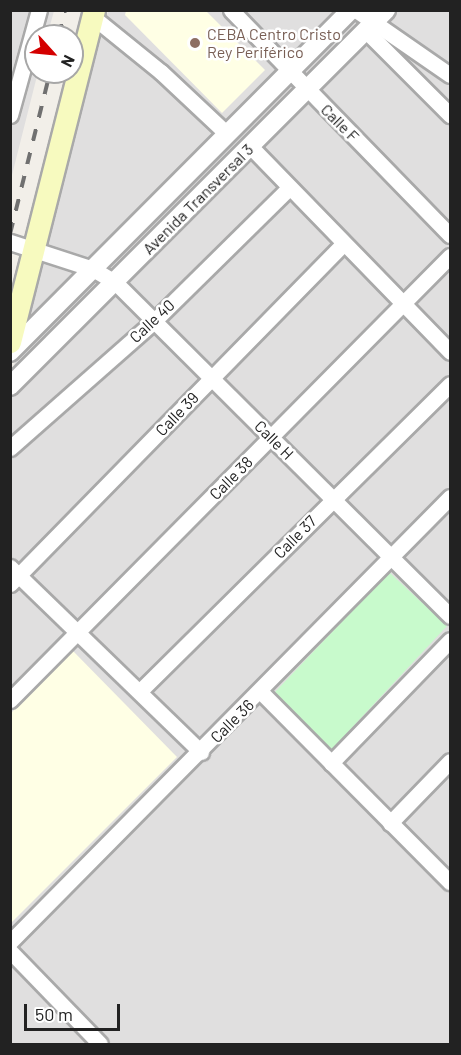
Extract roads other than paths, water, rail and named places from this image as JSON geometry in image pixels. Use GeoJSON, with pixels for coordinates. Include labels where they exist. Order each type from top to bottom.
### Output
{"type":"FeatureCollection","features":[{"type":"Feature","properties":{"kind":"main road"},"geometry":{"type":"LineString","coordinates":[[10,342],[94,14]]}},
{"type":"Feature","properties":{"kind":"street"},"geometry":{"type":"LineString","coordinates":[[10,115],[39,10]]}},
{"type":"Feature","properties":{"kind":"street","name":"Calle F"},"geometry":{"type":"LineString","coordinates":[[231,10],[450,235]]}},
{"type":"Feature","properties":{"kind":"street","name":"Avenida Transversal 3"},"geometry":{"type":"LineString","coordinates":[[10,352],[351,10]]}},
{"type":"Feature","properties":{"kind":"street"},"geometry":{"type":"LineString","coordinates":[[356,10],[450,115]]}},
{"type":"Feature","properties":{"kind":"street","name":"Avenida Transversal 3"},"geometry":{"type":"LineString","coordinates":[[10,386],[386,10]]}},
{"type":"Feature","properties":{"kind":"street"},"geometry":{"type":"LineString","coordinates":[[94,14],[161,72],[227,134]]}},
{"type":"Feature","properties":{"kind":"street"},"geometry":{"type":"LineString","coordinates":[[369,27],[450,75]]}},
{"type":"Feature","properties":{"kind":"street"},"geometry":{"type":"LineString","coordinates":[[250,146],[450,352]]}},
{"type":"Feature","properties":{"kind":"street","name":"Calle 40"},"geometry":{"type":"LineString","coordinates":[[10,448],[154,321],[289,188]]}},
{"type":"Feature","properties":{"kind":"street","name":"Calle H"},"geometry":{"type":"LineString","coordinates":[[10,242],[93,269],[115,282],[450,616]]}},
{"type":"Feature","properties":{"kind":"street","name":"Calle 39"},"geometry":{"type":"LineString","coordinates":[[14,575],[343,244]]}},
{"type":"Feature","properties":{"kind":"street","name":"Calle 38"},"geometry":{"type":"LineString","coordinates":[[10,700],[405,306],[450,256]]}},
{"type":"Feature","properties":{"kind":"street","name":"Calle 37"},"geometry":{"type":"LineString","coordinates":[[140,691],[450,384]]}},
{"type":"Feature","properties":{"kind":"street","name":"Calle 36"},"geometry":{"type":"LineString","coordinates":[[10,942],[261,692],[450,497]]}},
{"type":"Feature","properties":{"kind":"street"},"geometry":{"type":"LineString","coordinates":[[14,575],[80,632],[201,752]]}},
{"type":"Feature","properties":{"kind":"street"},"geometry":{"type":"LineString","coordinates":[[332,763],[450,640]]}},
{"type":"Feature","properties":{"kind":"street"},"geometry":{"type":"LineString","coordinates":[[261,692],[450,882]]}},
{"type":"Feature","properties":{"kind":"street"},"geometry":{"type":"LineString","coordinates":[[390,823],[450,760]]}},
{"type":"Feature","properties":{"kind":"street"},"geometry":{"type":"LineString","coordinates":[[10,951],[100,1044]]}},
{"type":"Feature","properties":{"kind":"railway"},"geometry":{"type":"LineString","coordinates":[[62,24],[65,10]]}},
{"type":"Feature","properties":{"kind":"railway"},"geometry":{"type":"LineString","coordinates":[[10,234],[47,84]]}},
{"type":"Feature","properties":{"kind":"place","name":"CEBA Centro Cristo Rey Periférico"},"geometry":{"type":"Point","coordinates":[195,43]}}]}
